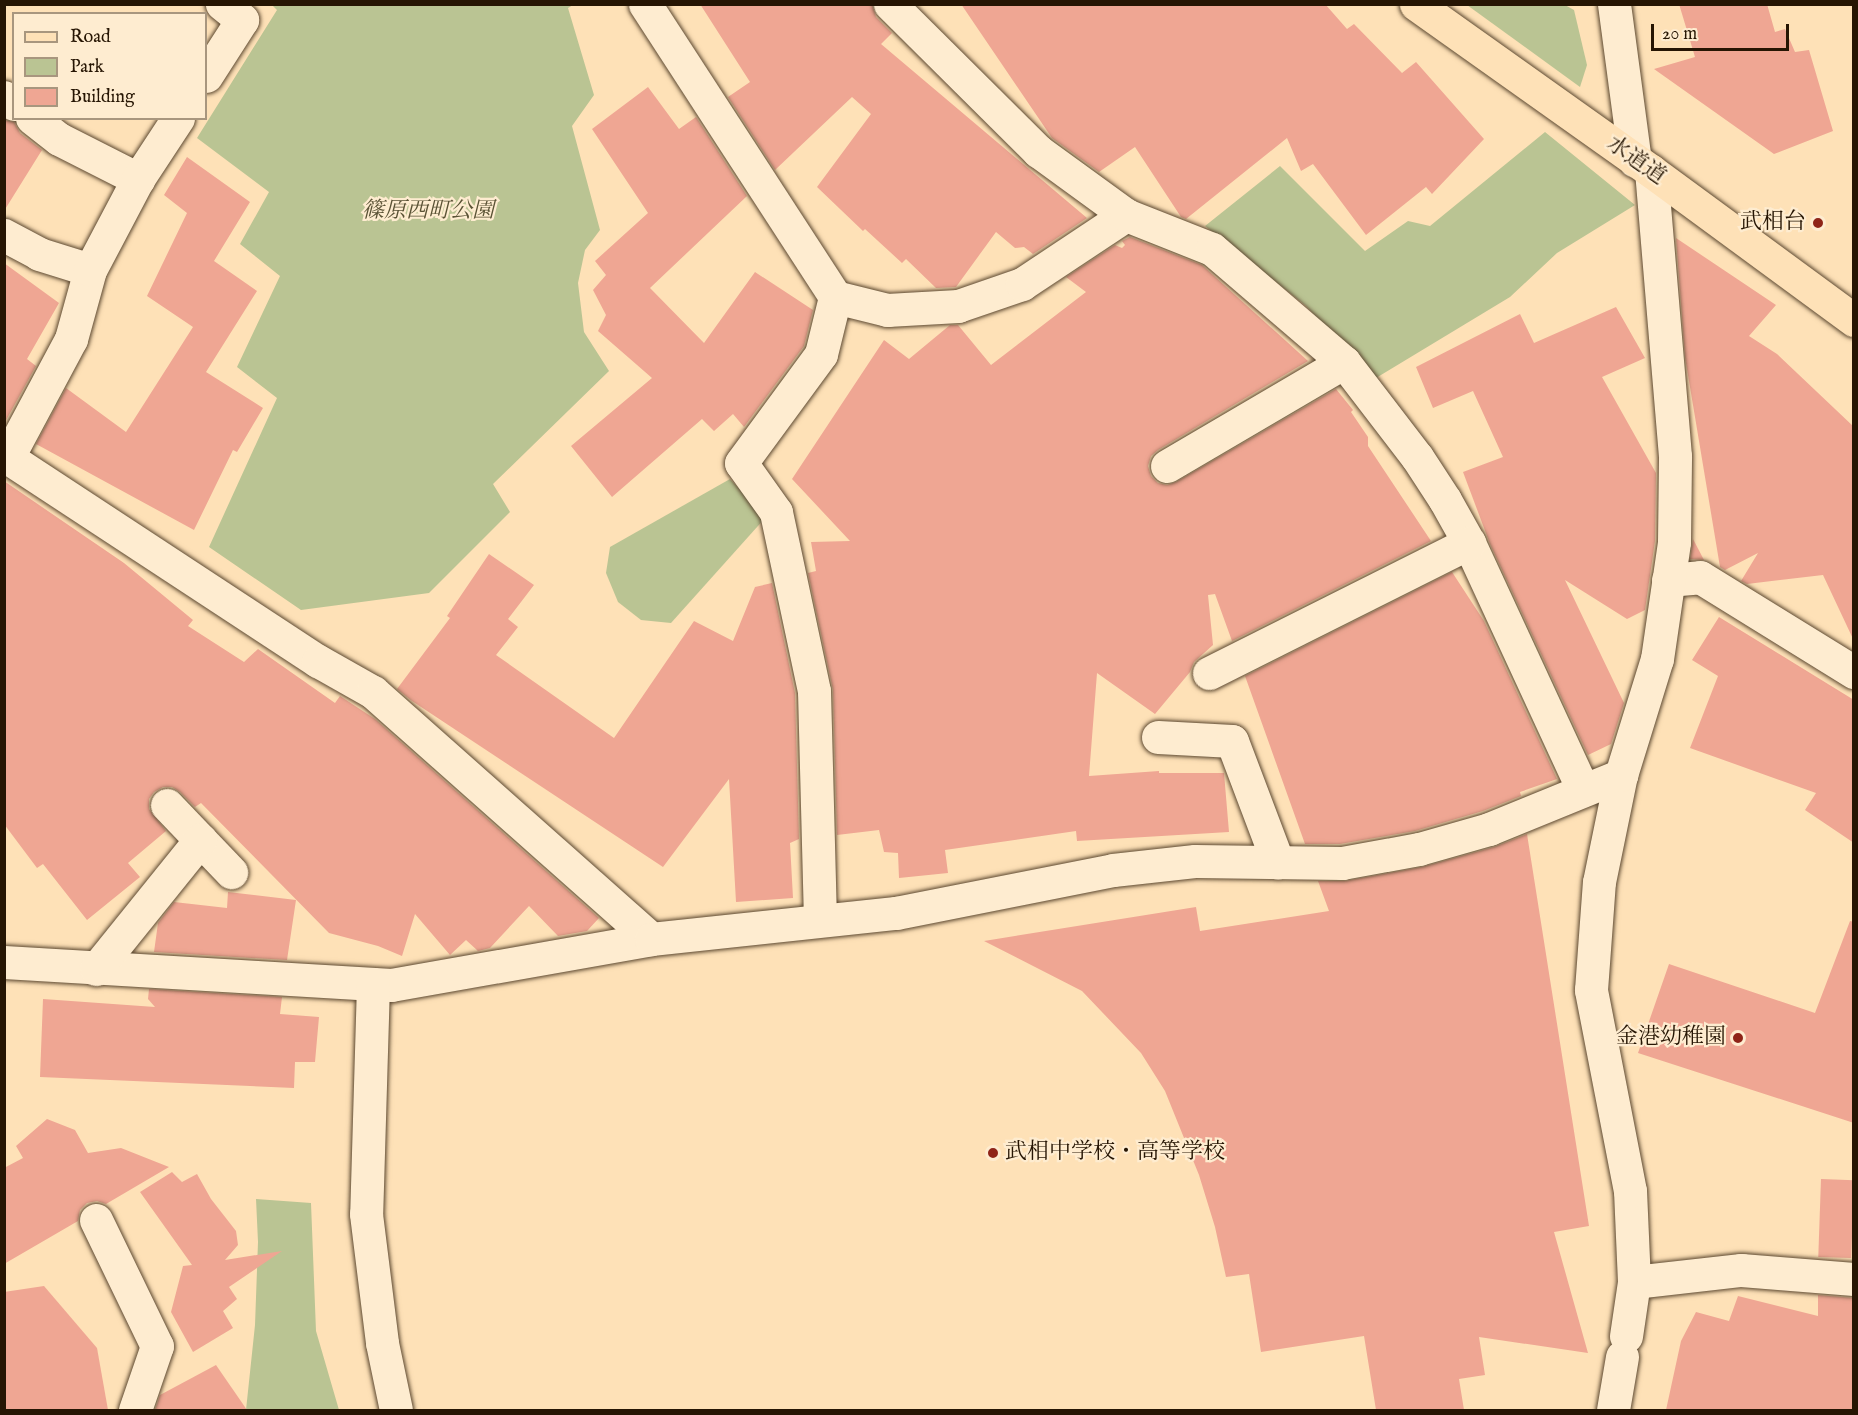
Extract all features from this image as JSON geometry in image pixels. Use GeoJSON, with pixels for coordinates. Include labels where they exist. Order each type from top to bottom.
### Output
{"type":"FeatureCollection","features":[{"type":"Feature","properties":{"kind":"main road","name":"水道道"},"geometry":{"type":"LineString","coordinates":[[1416,4],[1854,320]]}},
{"type":"Feature","properties":{"kind":"street"},"geometry":{"type":"LineString","coordinates":[[207,74],[242,21],[222,4]]}},
{"type":"Feature","properties":{"kind":"street"},"geometry":{"type":"LineString","coordinates":[[645,4],[835,297],[886,310],[958,306],[1022,284],[1126,215]]}},
{"type":"Feature","properties":{"kind":"street"},"geometry":{"type":"LineString","coordinates":[[890,4],[1038,152],[1126,215],[1212,249],[1344,362],[1417,457],[1469,543],[1583,790]]}},
{"type":"Feature","properties":{"kind":"street"},"geometry":{"type":"LineString","coordinates":[[1613,1410],[1634,1282],[1630,1191],[1591,990],[1599,882],[1621,775],[1657,659],[1674,542],[1675,456],[1643,166],[1614,4]]}},
{"type":"Feature","properties":{"kind":"street"},"geometry":{"type":"LineString","coordinates":[[34,120],[58,139],[138,179]]}},
{"type":"Feature","properties":{"kind":"street"},"geometry":{"type":"LineString","coordinates":[[177,120],[138,179],[90,270],[71,339],[6,456],[318,661],[373,692],[651,939]]}},
{"type":"Feature","properties":{"kind":"street"},"geometry":{"type":"LineString","coordinates":[[4,235],[39,254],[90,270]]}},
{"type":"Feature","properties":{"kind":"street"},"geometry":{"type":"LineString","coordinates":[[820,920],[814,691],[776,512],[741,463],[821,354],[835,297]]}},
{"type":"Feature","properties":{"kind":"street"},"geometry":{"type":"LineString","coordinates":[[1167,466],[1344,362]]}},
{"type":"Feature","properties":{"kind":"street"},"geometry":{"type":"LineString","coordinates":[[1209,673],[1469,543]]}},
{"type":"Feature","properties":{"kind":"street"},"geometry":{"type":"LineString","coordinates":[[1668,580],[1700,578],[1854,672]]}},
{"type":"Feature","properties":{"kind":"street"},"geometry":{"type":"LineString","coordinates":[[1158,737],[1232,741],[1278,863]]}},
{"type":"Feature","properties":{"kind":"street"},"geometry":{"type":"LineString","coordinates":[[4,962],[391,985],[651,939],[896,913],[1113,870],[1196,861],[1342,863],[1419,849],[1489,829],[1621,775]]}},
{"type":"Feature","properties":{"kind":"street"},"geometry":{"type":"LineString","coordinates":[[167,805],[231,872]]}},
{"type":"Feature","properties":{"kind":"street"},"geometry":{"type":"LineString","coordinates":[[96,969],[200,840]]}},
{"type":"Feature","properties":{"kind":"street"},"geometry":{"type":"LineString","coordinates":[[373,984],[366,1214],[382,1343],[396,1410]]}},
{"type":"Feature","properties":{"kind":"street"},"geometry":{"type":"LineString","coordinates":[[96,1220],[157,1346],[135,1410]]}},
{"type":"Feature","properties":{"kind":"street"},"geometry":{"type":"LineString","coordinates":[[1634,1282],[1741,1270],[1854,1280]]}},
{"type":"Feature","properties":{"kind":"green space","name":"篠原西町公園"},"geometry":{"type":"Polygon","coordinates":[[[272,5],[573,5],[568,8],[594,95],[572,126],[600,230],[585,250],[578,283],[584,332],[609,371],[493,484],[510,512],[429,593],[301,610],[209,547],[277,398],[237,367],[280,276],[240,244],[269,192],[197,138],[277,10],[272,5]]]}},
{"type":"Feature","properties":{"kind":"green space"},"geometry":{"type":"Polygon","coordinates":[[[1467,5],[1565,5],[1574,10],[1587,65],[1580,87],[1467,5]]]}},
{"type":"Feature","properties":{"kind":"green space"},"geometry":{"type":"Polygon","coordinates":[[[1545,132],[1635,205],[1557,253],[1510,297],[1376,378],[1305,305],[1205,226],[1280,166],[1365,251],[1408,221],[1430,226],[1545,132]]]}},
{"type":"Feature","properties":{"kind":"green space"},"geometry":{"type":"Polygon","coordinates":[[[730,479],[766,517],[671,623],[641,620],[618,602],[606,573],[610,547],[730,479]]]}},
{"type":"Feature","properties":{"kind":"green space"},"geometry":{"type":"Polygon","coordinates":[[[256,1199],[311,1203],[316,1331],[339,1410],[246,1410],[255,1325],[258,1242],[256,1199]]]}},
{"type":"Feature","properties":{"kind":"building"},"geometry":{"type":"Polygon","coordinates":[[[700,4],[872,4],[876,17],[892,33],[881,44],[1087,218],[1033,254],[1024,247],[1015,248],[996,232],[956,287],[936,288],[906,259],[902,263],[865,229],[863,231],[817,187],[871,114],[852,97],[775,170],[728,97],[750,82],[700,4]]]}},
{"type":"Feature","properties":{"kind":"building"},"geometry":{"type":"Polygon","coordinates":[[[961,4],[1325,4],[1347,29],[1354,24],[1402,73],[1416,62],[1484,139],[1432,194],[1426,187],[1366,235],[1313,164],[1301,171],[1287,138],[1186,219],[1181,217],[1135,147],[1099,172],[1052,138],[961,4]]]}},
{"type":"Feature","properties":{"kind":"building"},"geometry":{"type":"Polygon","coordinates":[[[1679,4],[1767,4],[1775,32],[1785,29],[1795,52],[1809,50],[1833,131],[1774,154],[1654,69],[1695,57],[1679,4]]]}},
{"type":"Feature","properties":{"kind":"building"},"geometry":{"type":"Polygon","coordinates":[[[648,87],[679,129],[696,117],[747,196],[650,288],[704,343],[755,272],[813,310],[804,346],[744,427],[733,414],[714,431],[702,419],[612,497],[571,446],[652,378],[598,331],[606,315],[593,290],[606,275],[595,261],[648,213],[592,129],[648,87]]]}},
{"type":"Feature","properties":{"kind":"building"},"geometry":{"type":"Polygon","coordinates":[[[4,120],[14,122],[20,133],[42,150],[4,211],[4,120]]]}},
{"type":"Feature","properties":{"kind":"building"},"geometry":{"type":"Polygon","coordinates":[[[187,157],[250,202],[214,261],[257,291],[206,372],[263,408],[237,452],[233,450],[194,530],[36,444],[66,388],[126,432],[193,327],[147,296],[187,213],[164,195],[187,157]]]}},
{"type":"Feature","properties":{"kind":"building"},"geometry":{"type":"Polygon","coordinates":[[[1130,237],[1202,265],[1308,361],[1158,450],[1151,456],[1148,466],[1151,476],[1158,483],[1167,485],[1176,482],[1336,389],[1353,410],[1351,412],[1368,437],[1368,446],[1431,541],[1232,641],[1215,594],[1208,595],[1213,645],[1194,662],[1190,672],[1155,714],[1097,673],[1089,776],[1159,771],[1159,773],[1224,773],[1229,832],[1077,841],[1076,831],[945,850],[948,873],[899,878],[898,853],[884,852],[879,830],[837,835],[833,690],[808,573],[816,571],[811,542],[850,541],[792,479],[884,340],[909,359],[950,325],[958,325],[991,365],[1086,292],[1066,277],[1115,245],[1122,248],[1125,245],[1122,241],[1130,237]]]}},
{"type":"Feature","properties":{"kind":"building"},"geometry":{"type":"Polygon","coordinates":[[[1676,238],[1776,305],[1749,336],[1777,354],[1854,427],[1854,641],[1823,575],[1747,584],[1741,581],[1758,553],[1725,570],[1720,567],[1685,357],[1676,238]]]}},
{"type":"Feature","properties":{"kind":"building"},"geometry":{"type":"Polygon","coordinates":[[[4,263],[59,303],[27,359],[36,366],[4,424],[4,263]]]}},
{"type":"Feature","properties":{"kind":"building"},"geometry":{"type":"Polygon","coordinates":[[[1616,307],[1645,358],[1602,377],[1656,473],[1655,541],[1645,610],[1627,619],[1565,580],[1624,703],[1611,744],[1588,755],[1490,544],[1463,472],[1503,457],[1473,391],[1433,408],[1416,367],[1520,314],[1534,343],[1616,307]]]}},
{"type":"Feature","properties":{"kind":"building"},"geometry":{"type":"Polygon","coordinates":[[[4,481],[124,563],[193,620],[188,626],[244,662],[258,649],[335,703],[340,696],[375,719],[599,918],[587,931],[558,936],[529,906],[490,948],[478,951],[466,940],[450,955],[415,914],[402,956],[378,946],[329,933],[201,803],[195,807],[172,787],[163,787],[154,792],[149,799],[149,809],[166,831],[128,863],[140,877],[87,920],[43,864],[37,868],[4,824],[4,481]]]}},
{"type":"Feature","properties":{"kind":"building"},"geometry":{"type":"Polygon","coordinates":[[[1693,539],[1704,560],[1690,559],[1693,539]]]}},
{"type":"Feature","properties":{"kind":"building"},"geometry":{"type":"Polygon","coordinates":[[[489,554],[534,585],[508,619],[518,627],[496,655],[614,738],[694,621],[733,641],[755,587],[772,583],[795,693],[799,839],[790,843],[793,898],[736,902],[729,779],[663,867],[397,689],[450,618],[447,616],[489,554]]]}},
{"type":"Feature","properties":{"kind":"building"},"geometry":{"type":"Polygon","coordinates":[[[1452,572],[1484,621],[1557,779],[1520,792],[1521,796],[1483,811],[1415,831],[1340,844],[1305,844],[1245,676],[1452,572]]]}},
{"type":"Feature","properties":{"kind":"building"},"geometry":{"type":"Polygon","coordinates":[[[1719,617],[1854,700],[1854,843],[1805,810],[1816,793],[1690,748],[1718,676],[1692,660],[1719,617]]]}},
{"type":"Feature","properties":{"kind":"building"},"geometry":{"type":"Polygon","coordinates":[[[1527,834],[1589,1226],[1554,1232],[1588,1353],[1479,1337],[1485,1375],[1459,1379],[1464,1410],[1376,1410],[1364,1336],[1261,1352],[1249,1274],[1226,1277],[1215,1227],[1199,1175],[1165,1091],[1141,1053],[1082,991],[984,941],[1196,907],[1200,931],[1329,911],[1318,881],[1345,881],[1422,867],[1494,847],[1527,834]]]}},
{"type":"Feature","properties":{"kind":"building"},"geometry":{"type":"Polygon","coordinates":[[[228,892],[296,900],[287,960],[154,952],[158,923],[174,902],[227,908],[228,892]]]}},
{"type":"Feature","properties":{"kind":"building"},"geometry":{"type":"Polygon","coordinates":[[[1850,921],[1854,922],[1854,1123],[1638,1053],[1669,964],[1815,1013],[1850,921]]]}},
{"type":"Feature","properties":{"kind":"building"},"geometry":{"type":"Polygon","coordinates":[[[149,989],[282,997],[280,1014],[319,1017],[315,1062],[295,1062],[294,1088],[40,1077],[43,999],[155,1007],[148,999],[149,989]]]}},
{"type":"Feature","properties":{"kind":"building"},"geometry":{"type":"Polygon","coordinates":[[[47,1119],[75,1130],[88,1153],[121,1148],[169,1167],[106,1204],[97,1201],[87,1203],[80,1210],[78,1221],[4,1264],[4,1168],[23,1158],[16,1146],[47,1119]]]}},
{"type":"Feature","properties":{"kind":"building"},"geometry":{"type":"Polygon","coordinates":[[[172,1172],[182,1182],[197,1174],[211,1199],[236,1231],[238,1245],[225,1260],[282,1251],[229,1287],[237,1299],[223,1311],[233,1328],[193,1352],[171,1312],[183,1266],[192,1265],[140,1192],[172,1172]]]}},
{"type":"Feature","properties":{"kind":"building"},"geometry":{"type":"Polygon","coordinates":[[[1821,1179],[1854,1180],[1851,1258],[1818,1257],[1821,1179]]]}},
{"type":"Feature","properties":{"kind":"building"},"geometry":{"type":"Polygon","coordinates":[[[44,1286],[97,1348],[108,1410],[4,1410],[4,1292],[44,1286]]]}},
{"type":"Feature","properties":{"kind":"building"},"geometry":{"type":"Polygon","coordinates":[[[1818,1295],[1854,1298],[1854,1410],[1666,1410],[1681,1341],[1696,1312],[1729,1321],[1738,1296],[1818,1316],[1818,1295]]]}},
{"type":"Feature","properties":{"kind":"building"},"geometry":{"type":"Polygon","coordinates":[[[216,1365],[247,1410],[155,1410],[160,1395],[216,1365]]]}},
{"type":"Feature","properties":{"kind":"place","name":"武相台"},"geometry":{"type":"Point","coordinates":[1818,223]}},
{"type":"Feature","properties":{"kind":"place","name":"金港幼稚園"},"geometry":{"type":"Point","coordinates":[1738,1038]}},
{"type":"Feature","properties":{"kind":"place","name":"武相中学校・高等学校"},"geometry":{"type":"Point","coordinates":[993,1153]}}]}
